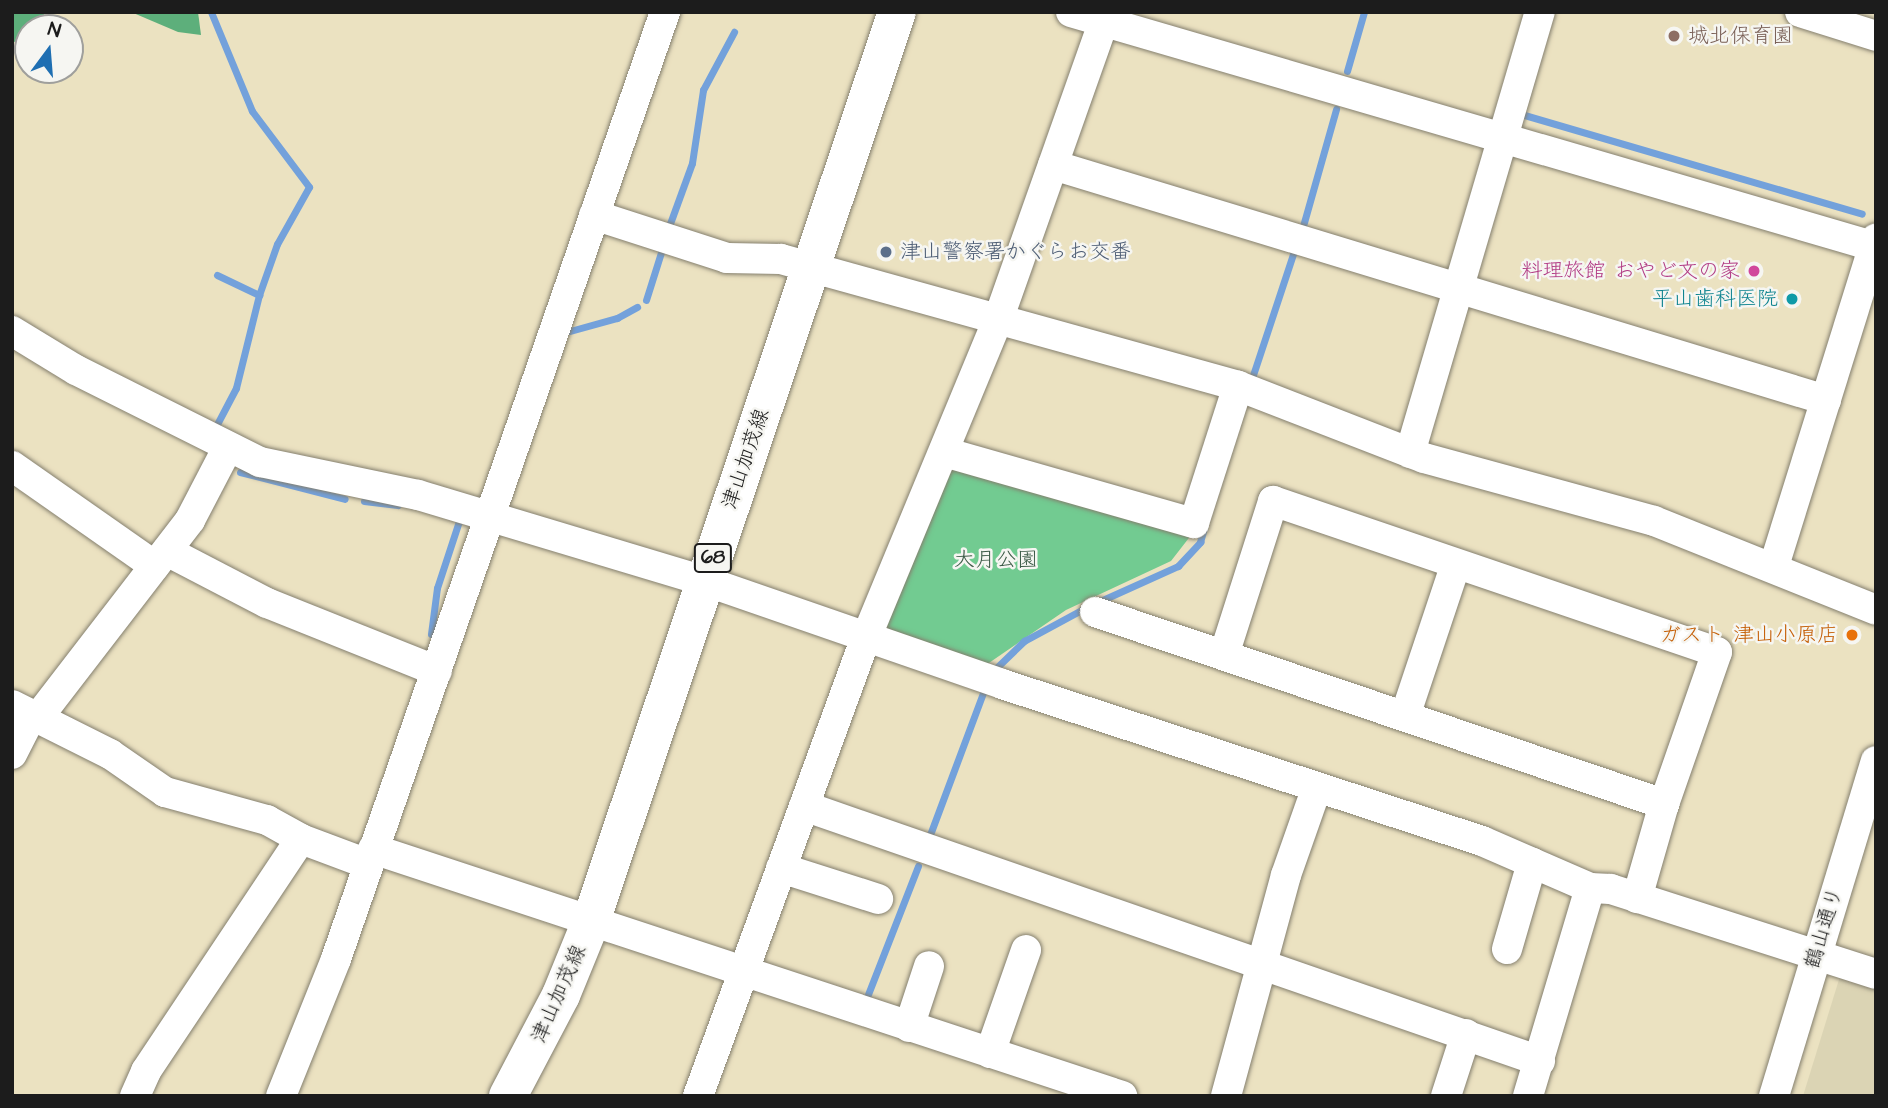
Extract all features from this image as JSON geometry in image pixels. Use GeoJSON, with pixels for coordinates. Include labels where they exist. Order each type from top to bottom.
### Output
{"type":"FeatureCollection","features":[{"type":"Feature","properties":{"kind":"main road","name":"津山加茂線"},"geometry":{"type":"LineString","coordinates":[[508,1096],[561,995],[590,924],[897,12]]}},
{"type":"Feature","properties":{"kind":"street"},"geometry":{"type":"LineString","coordinates":[[281,1096],[437,671],[488,516],[665,12]]}},
{"type":"Feature","properties":{"kind":"street"},"geometry":{"type":"LineString","coordinates":[[1071,12],[1105,17],[1875,243],[1774,566]]}},
{"type":"Feature","properties":{"kind":"street"},"geometry":{"type":"LineString","coordinates":[[1410,453],[1540,12]]}},
{"type":"Feature","properties":{"kind":"street"},"geometry":{"type":"LineString","coordinates":[[1800,12],[1876,36]]}},
{"type":"Feature","properties":{"kind":"street"},"geometry":{"type":"LineString","coordinates":[[698,1096],[866,638],[998,320],[1105,17]]}},
{"type":"Feature","properties":{"kind":"street"},"geometry":{"type":"LineString","coordinates":[[1053,165],[1826,400]]}},
{"type":"Feature","properties":{"kind":"street"},"geometry":{"type":"LineString","coordinates":[[594,215],[727,258],[781,259],[1238,386],[1410,453],[1654,521],[1774,566],[1876,610]]}},
{"type":"Feature","properties":{"kind":"street"},"geometry":{"type":"LineString","coordinates":[[12,331],[76,370],[260,462],[418,495],[705,581],[866,638],[1482,841],[1590,888],[1637,898],[1876,974]]}},
{"type":"Feature","properties":{"kind":"street"},"geometry":{"type":"LineString","coordinates":[[944,452],[1194,523],[1238,386]]}},
{"type":"Feature","properties":{"kind":"street"},"geometry":{"type":"LineString","coordinates":[[24,710],[43,711],[161,559],[190,520],[228,447]]}},
{"type":"Feature","properties":{"kind":"street"},"geometry":{"type":"LineString","coordinates":[[12,466],[161,559],[437,671]]}},
{"type":"Feature","properties":{"kind":"street"},"geometry":{"type":"LineString","coordinates":[[1224,655],[1273,501],[1717,652],[1664,804],[1637,898]]}},
{"type":"Feature","properties":{"kind":"street"},"geometry":{"type":"LineString","coordinates":[[1405,716],[1456,564]]}},
{"type":"Feature","properties":{"kind":"street"},"geometry":{"type":"LineString","coordinates":[[1095,612],[1664,804]]}},
{"type":"Feature","properties":{"kind":"street"},"geometry":{"type":"LineString","coordinates":[[12,754],[24,710]]}},
{"type":"Feature","properties":{"kind":"street"},"geometry":{"type":"LineString","coordinates":[[24,710],[110,754],[165,792],[267,820],[301,839],[371,856],[590,924],[1122,1096]]}},
{"type":"Feature","properties":{"kind":"street","name":"鶴山通り"},"geometry":{"type":"LineString","coordinates":[[1774,1096],[1873,778]]}},
{"type":"Feature","properties":{"kind":"street"},"geometry":{"type":"LineString","coordinates":[[1226,1096],[1317,787]]}},
{"type":"Feature","properties":{"kind":"street"},"geometry":{"type":"LineString","coordinates":[[804,806],[1540,1060]]}},
{"type":"Feature","properties":{"kind":"street"},"geometry":{"type":"LineString","coordinates":[[135,1096],[146,1071],[301,839]]}},
{"type":"Feature","properties":{"kind":"street"},"geometry":{"type":"LineString","coordinates":[[1507,949],[1532,863]]}},
{"type":"Feature","properties":{"kind":"street"},"geometry":{"type":"LineString","coordinates":[[781,868],[878,899]]}},
{"type":"Feature","properties":{"kind":"street"},"geometry":{"type":"LineString","coordinates":[[1528,1096],[1590,888]]}},
{"type":"Feature","properties":{"kind":"street"},"geometry":{"type":"LineString","coordinates":[[990,1053],[1026,950]]}},
{"type":"Feature","properties":{"kind":"street"},"geometry":{"type":"LineString","coordinates":[[909,1027],[929,967]]}},
{"type":"Feature","properties":{"kind":"street"},"geometry":{"type":"LineString","coordinates":[[1446,1096],[1466,1034]]}},
{"type":"Feature","properties":{"kind":"shaded area"},"geometry":{"type":"Polygon","coordinates":[[[1841,973],[1876,984],[1876,1096],[1803,1096],[1841,973]]]}},
{"type":"Feature","properties":{"kind":"green space"},"geometry":{"type":"Polygon","coordinates":[[[12,12],[45,12],[14,14],[12,42],[12,12]]]}},
{"type":"Feature","properties":{"kind":"green space"},"geometry":{"type":"Polygon","coordinates":[[[131,12],[198,12],[201,35],[178,32],[131,12]]]}},
{"type":"Feature","properties":{"kind":"green space","name":"大月公園"},"geometry":{"type":"Polygon","coordinates":[[[958,466],[1192,534],[1171,561],[1066,610],[983,667],[890,635],[881,625],[946,470],[958,466]]]}},
{"type":"Feature","properties":{"kind":"waterway"},"geometry":{"type":"LineString","coordinates":[[211,12],[252,111],[309,187],[277,244],[259,295],[236,388],[215,428]]}},
{"type":"Feature","properties":{"kind":"waterway"},"geometry":{"type":"LineString","coordinates":[[1347,71],[1364,12]]}},
{"type":"Feature","properties":{"kind":"waterway"},"geometry":{"type":"LineString","coordinates":[[668,229],[692,163],[703,90],[734,32]]}},
{"type":"Feature","properties":{"kind":"waterway"},"geometry":{"type":"LineString","coordinates":[[1301,233],[1336,109]]}},
{"type":"Feature","properties":{"kind":"waterway"},"geometry":{"type":"LineString","coordinates":[[1521,114],[1862,214]]}},
{"type":"Feature","properties":{"kind":"waterway"},"geometry":{"type":"LineString","coordinates":[[646,300],[663,246]]}},
{"type":"Feature","properties":{"kind":"waterway"},"geometry":{"type":"LineString","coordinates":[[1253,375],[1295,248]]}},
{"type":"Feature","properties":{"kind":"waterway"},"geometry":{"type":"LineString","coordinates":[[217,275],[259,295]]}},
{"type":"Feature","properties":{"kind":"waterway"},"geometry":{"type":"LineString","coordinates":[[570,331],[617,318],[637,307]]}},
{"type":"Feature","properties":{"kind":"waterway"},"geometry":{"type":"LineString","coordinates":[[240,472],[345,499]]}},
{"type":"Feature","properties":{"kind":"waterway"},"geometry":{"type":"LineString","coordinates":[[364,501],[398,505]]}},
{"type":"Feature","properties":{"kind":"waterway"},"geometry":{"type":"LineString","coordinates":[[431,634],[437,588],[460,518]]}},
{"type":"Feature","properties":{"kind":"waterway"},"geometry":{"type":"LineString","coordinates":[[1098,602],[1178,566],[1200,542],[1204,528]]}},
{"type":"Feature","properties":{"kind":"waterway"},"geometry":{"type":"LineString","coordinates":[[992,672],[1024,641],[1087,607]]}},
{"type":"Feature","properties":{"kind":"waterway"},"geometry":{"type":"LineString","coordinates":[[928,840],[984,690]]}},
{"type":"Feature","properties":{"kind":"waterway"},"geometry":{"type":"LineString","coordinates":[[865,1002],[918,866]]}},
{"type":"Feature","properties":{"kind":"place","name":"城北保育園"},"geometry":{"type":"Point","coordinates":[1674,36]}},
{"type":"Feature","properties":{"kind":"place","name":"津山警察署かぐらお交番"},"geometry":{"type":"Point","coordinates":[886,252]}},
{"type":"Feature","properties":{"kind":"place","name":"料理旅館 おやど文の家"},"geometry":{"type":"Point","coordinates":[1754,271]}},
{"type":"Feature","properties":{"kind":"place","name":"平山歯科医院"},"geometry":{"type":"Point","coordinates":[1792,299]}},
{"type":"Feature","properties":{"kind":"place","name":"ガスト 津山小原店"},"geometry":{"type":"Point","coordinates":[1852,635]}}]}
